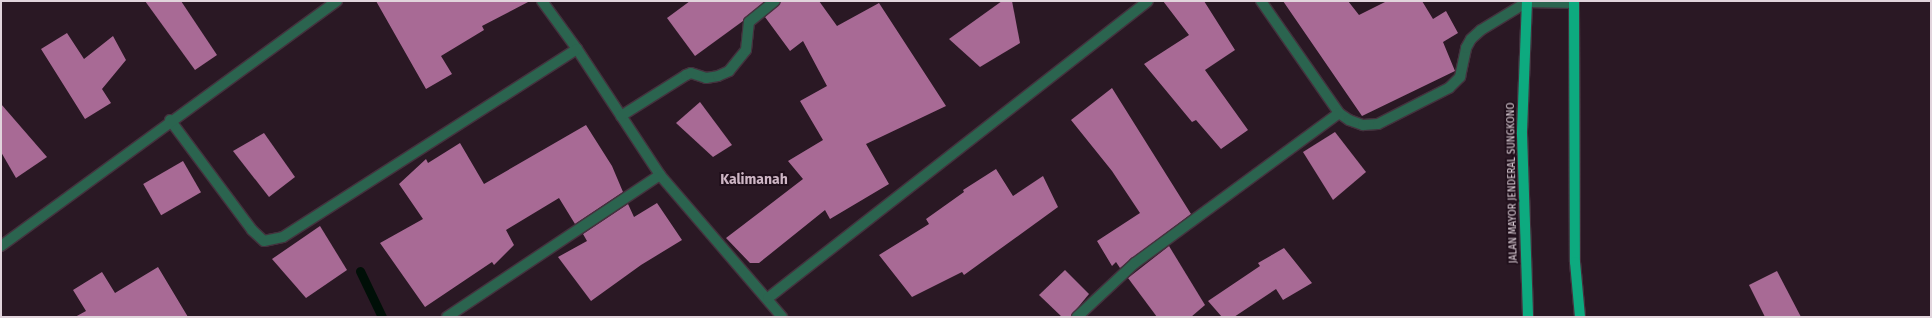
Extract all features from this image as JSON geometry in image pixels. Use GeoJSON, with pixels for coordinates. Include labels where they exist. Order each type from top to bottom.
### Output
{"type":"FeatureCollection","features":[{"type":"Feature","properties":{"kind":"main road","name":"JALAN MAYOR JENDERAL SUNGKONO"},"geometry":{"type":"LineString","coordinates":[[1527,1],[1522,134],[1528,317]]}},
{"type":"Feature","properties":{"kind":"main road"},"geometry":{"type":"LineString","coordinates":[[1574,2],[1575,262],[1580,317]]}},
{"type":"Feature","properties":{"kind":"street"},"geometry":{"type":"LineString","coordinates":[[1,246],[170,120],[337,1]]}},
{"type":"Feature","properties":{"kind":"street"},"geometry":{"type":"LineString","coordinates":[[542,1],[577,48],[660,175],[768,298],[782,317]]}},
{"type":"Feature","properties":{"kind":"street"},"geometry":{"type":"LineString","coordinates":[[621,116],[686,75],[691,73],[706,78],[718,76],[729,71],[746,50],[749,22],[775,1]]}},
{"type":"Feature","properties":{"kind":"street"},"geometry":{"type":"LineString","coordinates":[[768,298],[1148,1]]}},
{"type":"Feature","properties":{"kind":"street"},"geometry":{"type":"LineString","coordinates":[[1261,1],[1339,113],[1349,120],[1363,125],[1378,124],[1449,88],[1460,77],[1466,48],[1471,39],[1480,30],[1527,1],[1574,2]]}},
{"type":"Feature","properties":{"kind":"street"},"geometry":{"type":"LineString","coordinates":[[170,120],[252,230],[264,242],[283,237],[577,48]]}},
{"type":"Feature","properties":{"kind":"street"},"geometry":{"type":"LineString","coordinates":[[1077,317],[1136,263],[1339,113]]}},
{"type":"Feature","properties":{"kind":"street"},"geometry":{"type":"LineString","coordinates":[[447,317],[660,175]]}},
{"type":"Feature","properties":{"kind":"building"},"geometry":{"type":"Polygon","coordinates":[[[145,1],[181,1],[217,55],[195,70],[145,1]]]}},
{"type":"Feature","properties":{"kind":"building"},"geometry":{"type":"Polygon","coordinates":[[[376,1],[530,1],[482,26],[484,30],[441,56],[452,74],[426,89],[376,1]]]}},
{"type":"Feature","properties":{"kind":"building"},"geometry":{"type":"Polygon","coordinates":[[[690,1],[765,1],[743,21],[695,56],[667,18],[690,1]]]}},
{"type":"Feature","properties":{"kind":"building"},"geometry":{"type":"Polygon","coordinates":[[[781,1],[819,1],[837,26],[879,3],[946,106],[866,144],[889,184],[830,219],[825,210],[759,263],[750,263],[726,238],[803,179],[788,161],[823,140],[800,101],[827,86],[803,41],[790,51],[765,17],[781,1]]]}},
{"type":"Feature","properties":{"kind":"building"},"geometry":{"type":"Polygon","coordinates":[[[1002,1],[1012,1],[1020,43],[980,67],[949,39],[1002,1]]]}},
{"type":"Feature","properties":{"kind":"building"},"geometry":{"type":"Polygon","coordinates":[[[1163,1],[1204,1],[1235,50],[1205,70],[1248,130],[1221,149],[1196,120],[1192,122],[1144,64],[1189,35],[1163,1]]]}},
{"type":"Feature","properties":{"kind":"building"},"geometry":{"type":"Polygon","coordinates":[[[1283,1],[1348,1],[1359,15],[1387,1],[1422,1],[1433,19],[1446,11],[1458,33],[1443,42],[1455,71],[1362,116],[1283,1]]]}},
{"type":"Feature","properties":{"kind":"building"},"geometry":{"type":"Polygon","coordinates":[[[67,33],[84,59],[113,36],[126,60],[102,89],[111,103],[85,119],[41,49],[67,33]]]}},
{"type":"Feature","properties":{"kind":"building"},"geometry":{"type":"Polygon","coordinates":[[[1112,88],[1191,214],[1120,268],[1116,262],[1112,266],[1097,241],[1140,213],[1112,171],[1071,120],[1112,88]]]}},
{"type":"Feature","properties":{"kind":"building"},"geometry":{"type":"Polygon","coordinates":[[[700,102],[732,145],[713,157],[676,123],[700,102]]]}},
{"type":"Feature","properties":{"kind":"building"},"geometry":{"type":"Polygon","coordinates":[[[1,104],[47,157],[16,178],[1,152],[1,104]]]}},
{"type":"Feature","properties":{"kind":"building"},"geometry":{"type":"Polygon","coordinates":[[[586,125],[612,166],[623,192],[575,224],[559,198],[506,230],[514,245],[494,265],[492,262],[425,307],[380,243],[423,219],[399,184],[426,159],[428,163],[460,143],[484,184],[586,125]]]}},
{"type":"Feature","properties":{"kind":"building"},"geometry":{"type":"Polygon","coordinates":[[[1335,132],[1366,172],[1333,200],[1303,152],[1335,132]]]}},
{"type":"Feature","properties":{"kind":"building"},"geometry":{"type":"Polygon","coordinates":[[[264,133],[295,177],[269,197],[233,151],[264,133]]]}},
{"type":"Feature","properties":{"kind":"building"},"geometry":{"type":"Polygon","coordinates":[[[183,161],[201,192],[161,215],[143,184],[183,161]]]}},
{"type":"Feature","properties":{"kind":"building"},"geometry":{"type":"Polygon","coordinates":[[[996,169],[1013,196],[1043,176],[1058,207],[964,275],[962,272],[912,297],[879,255],[929,224],[926,219],[964,192],[963,190],[996,169]]]}},
{"type":"Feature","properties":{"kind":"building"},"geometry":{"type":"Polygon","coordinates":[[[657,203],[682,240],[641,265],[591,301],[558,257],[587,241],[583,234],[628,204],[634,217],[657,203]]]}},
{"type":"Feature","properties":{"kind":"building"},"geometry":{"type":"Polygon","coordinates":[[[320,226],[347,270],[306,298],[272,259],[320,226]]]}},
{"type":"Feature","properties":{"kind":"building"},"geometry":{"type":"Polygon","coordinates":[[[1169,246],[1205,305],[1191,317],[1157,317],[1128,278],[1169,246]]]}},
{"type":"Feature","properties":{"kind":"building"},"geometry":{"type":"Polygon","coordinates":[[[1284,248],[1312,283],[1283,300],[1276,289],[1234,317],[1222,317],[1208,301],[1260,266],[1258,263],[1284,248]]]}},
{"type":"Feature","properties":{"kind":"building"},"geometry":{"type":"Polygon","coordinates":[[[158,267],[188,317],[75,317],[86,311],[73,290],[102,272],[115,293],[158,267]]]}},
{"type":"Feature","properties":{"kind":"building"},"geometry":{"type":"Polygon","coordinates":[[[1065,270],[1089,294],[1070,317],[1062,317],[1039,295],[1065,270]]]}},
{"type":"Feature","properties":{"kind":"building"},"geometry":{"type":"Polygon","coordinates":[[[1777,271],[1801,317],[1765,317],[1749,285],[1777,271]]]}},
{"type":"Feature","properties":{"kind":"waterway"},"geometry":{"type":"LineString","coordinates":[[360,271],[382,317]]}},
{"type":"Feature","properties":{"kind":"district","name":"Kalimanah"},"geometry":{"type":"Point","coordinates":[754,180]}}]}
